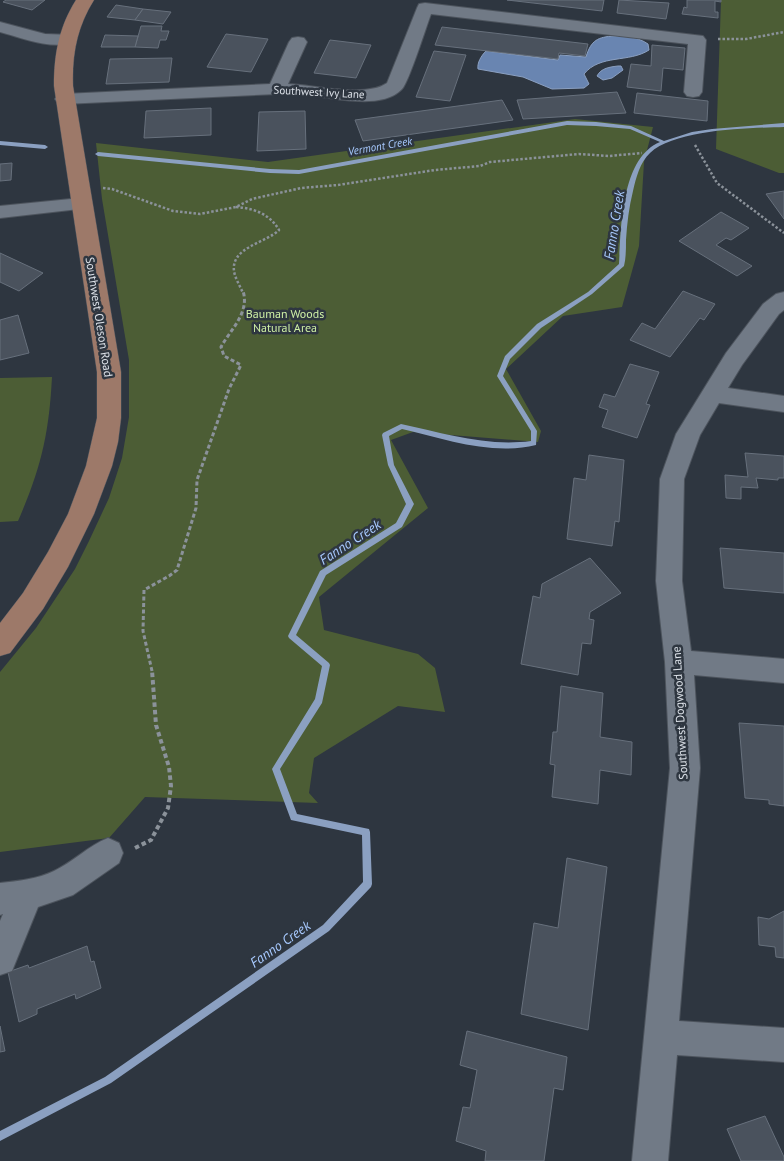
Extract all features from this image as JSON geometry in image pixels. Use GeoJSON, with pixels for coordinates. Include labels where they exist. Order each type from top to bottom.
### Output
{"type":"FeatureCollection","features":[{"type":"Feature","properties":{"kind":"main road","name":"Southwest Oleson Road"},"geometry":{"type":"LineString","coordinates":[[0,644],[32,603],[52,571],[86,498],[104,445],[109,418],[109,372],[64,99],[62,71],[66,39],[78,10],[85,0]]}},
{"type":"Feature","properties":{"kind":"street","name":"Southwest Ivy Lane"},"geometry":{"type":"LineString","coordinates":[[64,99],[277,90],[310,90],[359,96],[383,94],[395,86],[425,8],[697,40],[693,92]]}},
{"type":"Feature","properties":{"kind":"street"},"geometry":{"type":"LineString","coordinates":[[0,27],[45,39],[66,39]]}},
{"type":"Feature","properties":{"kind":"street"},"geometry":{"type":"LineString","coordinates":[[277,90],[298,42]]}},
{"type":"Feature","properties":{"kind":"street"},"geometry":{"type":"LineString","coordinates":[[0,212],[81,204]]}},
{"type":"Feature","properties":{"kind":"street","name":"Southwest Dogwood Lane"},"geometry":{"type":"LineString","coordinates":[[650,1161],[685,768],[679,662],[668,582],[672,479],[688,434],[712,394],[755,330],[771,309],[784,299]]}},
{"type":"Feature","properties":{"kind":"street"},"geometry":{"type":"LineString","coordinates":[[712,394],[784,404]]}},
{"type":"Feature","properties":{"kind":"street"},"geometry":{"type":"LineString","coordinates":[[679,662],[784,671]]}},
{"type":"Feature","properties":{"kind":"street"},"geometry":{"type":"LineString","coordinates":[[0,959],[14,897],[62,884],[108,853]]}},
{"type":"Feature","properties":{"kind":"street"},"geometry":{"type":"LineString","coordinates":[[661,1037],[784,1045]]}},
{"type":"Feature","properties":{"kind":"path"},"geometry":{"type":"LineString","coordinates":[[717,39],[746,39],[784,32]]}},
{"type":"Feature","properties":{"kind":"path"},"geometry":{"type":"LineString","coordinates":[[695,145],[717,183],[784,233]]}},
{"type":"Feature","properties":{"kind":"path"},"geometry":{"type":"LineString","coordinates":[[98,189],[112,189],[181,213],[208,214],[236,208],[252,199],[301,188],[338,185],[435,170],[480,166],[490,162],[579,154],[609,156],[642,153]]}},
{"type":"Feature","properties":{"kind":"path"},"geometry":{"type":"LineString","coordinates":[[108,853],[132,850],[151,840],[168,808],[171,786],[169,767],[156,725],[154,679],[143,631],[143,596],[144,590],[150,584],[172,577],[177,570],[196,508],[197,480],[215,433],[228,389],[241,364],[237,360],[225,357],[222,354],[221,347],[240,318],[245,305],[244,294],[234,275],[235,263],[246,248],[273,236],[279,230],[275,223],[257,211],[236,208]]}},
{"type":"Feature","properties":{"kind":"green space"},"geometry":{"type":"Polygon","coordinates":[[[721,0],[784,0],[784,173],[779,173],[716,149],[721,0]]]}},
{"type":"Feature","properties":{"kind":"green space","name":"Bauman Woods Natural Area"},"geometry":{"type":"Polygon","coordinates":[[[575,119],[653,127],[644,162],[639,246],[622,307],[563,316],[506,369],[541,431],[538,442],[413,432],[391,440],[428,508],[319,597],[324,630],[418,654],[435,668],[445,712],[398,706],[314,758],[309,793],[318,803],[145,797],[109,838],[0,852],[0,672],[36,628],[75,569],[109,498],[122,458],[129,417],[129,360],[102,199],[96,143],[268,162],[575,119]]]}},
{"type":"Feature","properties":{"kind":"green space"},"geometry":{"type":"Polygon","coordinates":[[[52,377],[46,434],[33,484],[18,521],[0,522],[0,378],[52,377]]]}},
{"type":"Feature","properties":{"kind":"water"},"geometry":{"type":"Polygon","coordinates":[[[614,36],[636,38],[648,44],[649,50],[641,54],[606,61],[591,68],[584,74],[589,84],[584,88],[552,89],[523,77],[478,69],[482,55],[486,51],[558,60],[560,55],[586,57],[590,47],[596,40],[614,36]]]}},
{"type":"Feature","properties":{"kind":"water"},"geometry":{"type":"Polygon","coordinates":[[[621,66],[623,70],[612,78],[603,80],[597,76],[609,67],[621,66]]]}},
{"type":"Feature","properties":{"kind":"building"},"geometry":{"type":"Polygon","coordinates":[[[6,0],[45,0],[32,10],[3,2],[6,0]]]}},
{"type":"Feature","properties":{"kind":"building"},"geometry":{"type":"Polygon","coordinates":[[[507,0],[604,0],[602,11],[507,0]]]}},
{"type":"Feature","properties":{"kind":"building"},"geometry":{"type":"Polygon","coordinates":[[[619,0],[669,3],[666,19],[617,13],[619,0]]]}},
{"type":"Feature","properties":{"kind":"building"},"geometry":{"type":"Polygon","coordinates":[[[687,0],[721,0],[721,2],[715,1],[715,12],[718,12],[718,18],[682,14],[684,7],[687,8],[687,0]]]}},
{"type":"Feature","properties":{"kind":"building"},"geometry":{"type":"Polygon","coordinates":[[[116,5],[143,9],[135,20],[107,17],[116,5]]]}},
{"type":"Feature","properties":{"kind":"building"},"geometry":{"type":"Polygon","coordinates":[[[143,9],[171,12],[163,24],[135,20],[143,9]]]}},
{"type":"Feature","properties":{"kind":"building"},"geometry":{"type":"Polygon","coordinates":[[[141,26],[162,26],[161,31],[169,31],[166,40],[160,40],[158,48],[135,47],[141,26]]]}},
{"type":"Feature","properties":{"kind":"building"},"geometry":{"type":"Polygon","coordinates":[[[442,27],[588,44],[585,56],[559,53],[558,59],[435,45],[442,27]]]}},
{"type":"Feature","properties":{"kind":"building"},"geometry":{"type":"Polygon","coordinates":[[[226,34],[268,39],[251,72],[207,67],[226,34]]]}},
{"type":"Feature","properties":{"kind":"building"},"geometry":{"type":"Polygon","coordinates":[[[105,35],[138,36],[135,47],[101,47],[105,35]]]}},
{"type":"Feature","properties":{"kind":"building"},"geometry":{"type":"Polygon","coordinates":[[[330,40],[371,45],[356,78],[314,73],[330,40]]]}},
{"type":"Feature","properties":{"kind":"building"},"geometry":{"type":"Polygon","coordinates":[[[652,45],[685,48],[683,70],[663,68],[661,91],[627,87],[631,64],[651,66],[652,45]]]}},
{"type":"Feature","properties":{"kind":"building"},"geometry":{"type":"Polygon","coordinates":[[[434,51],[466,55],[450,101],[416,97],[434,51]]]}},
{"type":"Feature","properties":{"kind":"building"},"geometry":{"type":"Polygon","coordinates":[[[172,58],[169,82],[106,84],[110,59],[172,58]]]}},
{"type":"Feature","properties":{"kind":"building"},"geometry":{"type":"Polygon","coordinates":[[[617,92],[626,113],[523,119],[517,100],[617,92]]]}},
{"type":"Feature","properties":{"kind":"building"},"geometry":{"type":"Polygon","coordinates":[[[637,93],[708,101],[707,121],[634,113],[637,93]]]}},
{"type":"Feature","properties":{"kind":"building"},"geometry":{"type":"Polygon","coordinates":[[[502,100],[513,120],[363,141],[355,120],[502,100]]]}},
{"type":"Feature","properties":{"kind":"building"},"geometry":{"type":"Polygon","coordinates":[[[211,108],[211,135],[144,138],[146,111],[211,108]]]}},
{"type":"Feature","properties":{"kind":"building"},"geometry":{"type":"Polygon","coordinates":[[[305,111],[306,149],[257,151],[259,112],[305,111]]]}},
{"type":"Feature","properties":{"kind":"building"},"geometry":{"type":"Polygon","coordinates":[[[12,163],[11,180],[0,181],[0,164],[12,163]]]}},
{"type":"Feature","properties":{"kind":"building"},"geometry":{"type":"Polygon","coordinates":[[[784,191],[784,219],[766,194],[784,191]]]}},
{"type":"Feature","properties":{"kind":"building"},"geometry":{"type":"Polygon","coordinates":[[[721,212],[749,228],[731,240],[726,238],[716,245],[752,266],[737,276],[679,241],[721,212]]]}},
{"type":"Feature","properties":{"kind":"building"},"geometry":{"type":"Polygon","coordinates":[[[0,253],[43,273],[19,291],[0,282],[0,253]]]}},
{"type":"Feature","properties":{"kind":"building"},"geometry":{"type":"Polygon","coordinates":[[[683,291],[715,304],[704,320],[700,318],[670,357],[630,340],[642,323],[655,329],[683,291]]]}},
{"type":"Feature","properties":{"kind":"building"},"geometry":{"type":"Polygon","coordinates":[[[18,315],[29,353],[0,360],[0,320],[18,315]]]}},
{"type":"Feature","properties":{"kind":"building"},"geometry":{"type":"Polygon","coordinates":[[[630,364],[659,372],[646,404],[650,405],[637,438],[602,427],[608,410],[599,407],[604,394],[615,397],[630,364]]]}},
{"type":"Feature","properties":{"kind":"building"},"geometry":{"type":"Polygon","coordinates":[[[745,453],[784,456],[784,478],[778,478],[778,480],[756,478],[758,488],[741,487],[741,499],[726,498],[725,475],[748,477],[745,453]]]}},
{"type":"Feature","properties":{"kind":"building"},"geometry":{"type":"Polygon","coordinates":[[[589,455],[624,460],[619,522],[615,521],[612,546],[567,539],[574,478],[586,480],[589,455]]]}},
{"type":"Feature","properties":{"kind":"building"},"geometry":{"type":"Polygon","coordinates":[[[720,548],[784,553],[784,593],[724,588],[720,548]]]}},
{"type":"Feature","properties":{"kind":"building"},"geometry":{"type":"Polygon","coordinates":[[[590,558],[621,593],[590,612],[589,619],[594,620],[591,644],[582,643],[578,675],[521,664],[533,596],[540,598],[542,584],[590,558]]]}},
{"type":"Feature","properties":{"kind":"building"},"geometry":{"type":"Polygon","coordinates":[[[561,686],[603,693],[600,737],[632,742],[631,775],[600,770],[598,804],[552,797],[555,765],[550,764],[553,732],[557,732],[561,686]]]}},
{"type":"Feature","properties":{"kind":"building"},"geometry":{"type":"Polygon","coordinates":[[[739,723],[784,726],[784,806],[769,804],[769,800],[745,798],[739,723]]]}},
{"type":"Feature","properties":{"kind":"building"},"geometry":{"type":"Polygon","coordinates":[[[567,858],[607,867],[588,1030],[521,1014],[534,923],[558,928],[567,858]]]}},
{"type":"Feature","properties":{"kind":"building"},"geometry":{"type":"Polygon","coordinates":[[[784,911],[784,958],[776,957],[775,947],[759,945],[758,917],[769,919],[784,911]]]}},
{"type":"Feature","properties":{"kind":"building"},"geometry":{"type":"Polygon","coordinates":[[[87,946],[91,962],[94,961],[101,988],[76,999],[75,994],[37,1009],[37,1014],[19,1022],[8,972],[28,965],[29,968],[87,946]]]}},
{"type":"Feature","properties":{"kind":"building"},"geometry":{"type":"Polygon","coordinates":[[[0,1026],[5,1051],[0,1052],[0,1026]]]}},
{"type":"Feature","properties":{"kind":"building"},"geometry":{"type":"Polygon","coordinates":[[[467,1031],[567,1057],[563,1090],[554,1088],[544,1161],[485,1161],[486,1151],[456,1141],[463,1107],[470,1108],[477,1070],[460,1065],[467,1031]]]}},
{"type":"Feature","properties":{"kind":"building"},"geometry":{"type":"Polygon","coordinates":[[[765,1116],[784,1157],[784,1161],[741,1161],[727,1129],[765,1116]]]}},
{"type":"Feature","properties":{"kind":"waterway","name":"Vermont Creek"},"geometry":{"type":"LineString","coordinates":[[98,154],[270,171],[299,172],[567,123],[631,128],[662,141]]}},
{"type":"Feature","properties":{"kind":"waterway","name":"Fanno Creek"},"geometry":{"type":"LineString","coordinates":[[0,1136],[108,1080],[326,928],[368,884],[366,832],[294,817],[276,769],[319,700],[326,665],[292,636],[323,573],[399,525],[410,504],[391,465],[385,435],[401,426],[484,444],[518,445],[534,443],[534,431],[500,376],[507,358],[539,326],[590,293],[622,265],[623,238],[630,189],[635,174],[648,152],[659,145],[692,134],[733,128],[784,125]]}},
{"type":"Feature","properties":{"kind":"waterway","name":"Vermont Creek"},"geometry":{"type":"LineString","coordinates":[[0,143],[45,147]]}}]}
